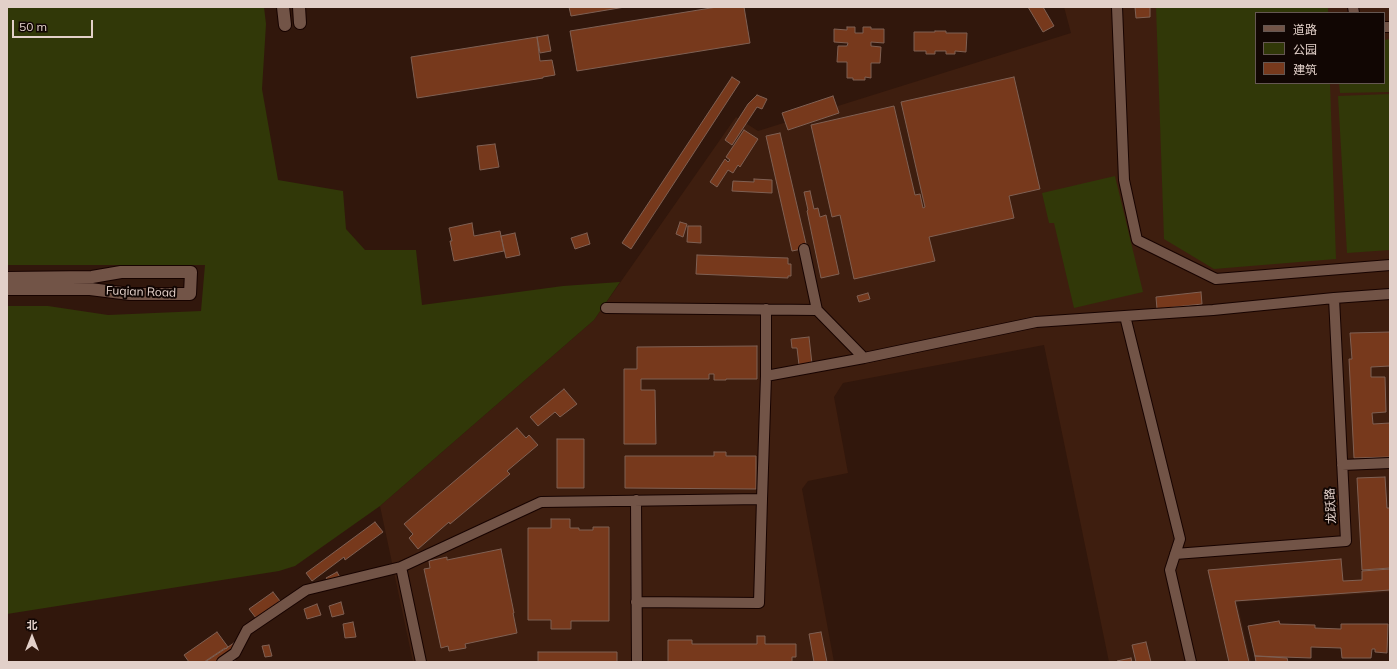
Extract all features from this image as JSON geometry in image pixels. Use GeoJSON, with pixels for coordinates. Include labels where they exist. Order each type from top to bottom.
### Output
{"type":"FeatureCollection","features":[{"type":"Feature","properties":{"kind":"street"},"geometry":{"type":"LineString","coordinates":[[283,7],[285,25]]}},
{"type":"Feature","properties":{"kind":"street"},"geometry":{"type":"LineString","coordinates":[[299,7],[300,23]]}},
{"type":"Feature","properties":{"kind":"street"},"geometry":{"type":"LineString","coordinates":[[1117,7],[1124,180],[1136,240],[1216,279],[1390,265]]}},
{"type":"Feature","properties":{"kind":"street"},"geometry":{"type":"LineString","coordinates":[[804,249],[817,310],[864,358]]}},
{"type":"Feature","properties":{"kind":"street","name":"Fuqian Road"},"geometry":{"type":"LineString","coordinates":[[7,278],[92,277],[121,272],[191,272],[190,294],[130,294],[90,289],[7,289]]}},
{"type":"Feature","properties":{"kind":"street"},"geometry":{"type":"LineString","coordinates":[[766,376],[864,358],[1036,322],[1212,310],[1390,294]]}},
{"type":"Feature","properties":{"kind":"street","name":"龙跃路"},"geometry":{"type":"LineString","coordinates":[[1175,554],[1346,541],[1334,298]]}},
{"type":"Feature","properties":{"kind":"street"},"geometry":{"type":"LineString","coordinates":[[606,308],[817,310]]}},
{"type":"Feature","properties":{"kind":"street"},"geometry":{"type":"LineString","coordinates":[[636,602],[759,603],[766,376],[766,310]]}},
{"type":"Feature","properties":{"kind":"street"},"geometry":{"type":"LineString","coordinates":[[1125,316],[1180,539],[1170,570],[1191,662]]}},
{"type":"Feature","properties":{"kind":"street"},"geometry":{"type":"LineString","coordinates":[[1342,465],[1390,463]]}},
{"type":"Feature","properties":{"kind":"street"},"geometry":{"type":"LineString","coordinates":[[222,662],[235,653],[247,630],[306,590],[401,567],[541,502],[762,499]]}},
{"type":"Feature","properties":{"kind":"street"},"geometry":{"type":"LineString","coordinates":[[636,500],[637,662]]}},
{"type":"Feature","properties":{"kind":"street"},"geometry":{"type":"LineString","coordinates":[[401,567],[421,662]]}},
{"type":"Feature","properties":{"kind":"shaded area"},"geometry":{"type":"Polygon","coordinates":[[[1064,7],[1390,7],[1390,592],[1237,602],[1251,662],[1109,662],[1044,345],[843,383],[834,397],[848,473],[808,481],[802,489],[834,662],[413,662],[380,506],[594,320],[736,117],[758,131],[1071,33],[1064,7]]]}},
{"type":"Feature","properties":{"kind":"green space"},"geometry":{"type":"Polygon","coordinates":[[[7,7],[264,7],[266,24],[262,89],[278,180],[343,191],[346,229],[365,250],[416,250],[422,305],[563,286],[620,282],[594,320],[380,506],[295,566],[279,571],[7,614],[7,306],[48,306],[108,315],[201,311],[205,265],[7,265],[7,7]]]}},
{"type":"Feature","properties":{"kind":"green space"},"geometry":{"type":"Polygon","coordinates":[[[1156,7],[1328,7],[1328,12],[1255,12],[1255,84],[1330,84],[1336,259],[1214,269],[1164,239],[1156,7]]]}},
{"type":"Feature","properties":{"kind":"green space"},"geometry":{"type":"Polygon","coordinates":[[[1390,39],[1390,92],[1340,93],[1339,84],[1385,84],[1385,40],[1390,39]]]}},
{"type":"Feature","properties":{"kind":"green space"},"geometry":{"type":"Polygon","coordinates":[[[1390,94],[1390,250],[1347,253],[1338,96],[1390,94]]]}},
{"type":"Feature","properties":{"kind":"green space"},"geometry":{"type":"Polygon","coordinates":[[[1115,176],[1143,292],[1074,308],[1054,223],[1049,223],[1042,193],[1115,176]]]}},
{"type":"Feature","properties":{"kind":"building"},"geometry":{"type":"Polygon","coordinates":[[[569,7],[625,7],[571,16],[569,7]]]}},
{"type":"Feature","properties":{"kind":"building"},"geometry":{"type":"Polygon","coordinates":[[[717,7],[744,7],[750,43],[577,71],[570,31],[717,7]]]}},
{"type":"Feature","properties":{"kind":"building"},"geometry":{"type":"Polygon","coordinates":[[[1028,7],[1043,7],[1054,26],[1043,32],[1028,7]]]}},
{"type":"Feature","properties":{"kind":"building"},"geometry":{"type":"Polygon","coordinates":[[[1135,7],[1150,7],[1150,17],[1136,18],[1135,7]]]}},
{"type":"Feature","properties":{"kind":"building"},"geometry":{"type":"Polygon","coordinates":[[[847,27],[855,27],[855,33],[863,33],[863,27],[871,27],[871,29],[884,29],[884,43],[871,42],[871,46],[881,47],[880,63],[871,63],[871,78],[865,77],[865,80],[853,80],[853,78],[847,78],[847,62],[837,62],[838,46],[847,46],[848,43],[834,42],[834,29],[847,30],[847,27]]]}},
{"type":"Feature","properties":{"kind":"building"},"geometry":{"type":"Polygon","coordinates":[[[946,31],[946,33],[967,33],[966,52],[955,51],[955,54],[946,54],[946,51],[935,51],[935,54],[926,54],[926,51],[914,51],[914,32],[946,31]]]}},
{"type":"Feature","properties":{"kind":"building"},"geometry":{"type":"Polygon","coordinates":[[[548,35],[551,51],[540,53],[537,37],[548,35]]]}},
{"type":"Feature","properties":{"kind":"building"},"geometry":{"type":"Polygon","coordinates":[[[537,37],[540,61],[552,60],[555,75],[417,98],[411,57],[537,37]]]}},
{"type":"Feature","properties":{"kind":"building"},"geometry":{"type":"Polygon","coordinates":[[[732,77],[740,82],[631,249],[622,243],[732,77]]]}},
{"type":"Feature","properties":{"kind":"building"},"geometry":{"type":"Polygon","coordinates":[[[1014,77],[1040,189],[1009,196],[1014,218],[929,237],[935,261],[854,279],[840,215],[832,217],[811,125],[894,106],[915,195],[920,194],[923,208],[925,207],[901,102],[1014,77]]]}},
{"type":"Feature","properties":{"kind":"building"},"geometry":{"type":"Polygon","coordinates":[[[757,95],[767,99],[762,109],[757,107],[732,145],[725,140],[748,104],[757,95]]]}},
{"type":"Feature","properties":{"kind":"building"},"geometry":{"type":"Polygon","coordinates":[[[833,96],[839,113],[788,130],[782,113],[833,96]]]}},
{"type":"Feature","properties":{"kind":"building"},"geometry":{"type":"Polygon","coordinates":[[[744,130],[758,139],[740,167],[738,165],[733,173],[728,170],[717,187],[710,182],[725,159],[728,162],[730,160],[726,157],[744,130]]]}},
{"type":"Feature","properties":{"kind":"building"},"geometry":{"type":"Polygon","coordinates":[[[780,133],[807,248],[792,251],[766,136],[780,133]]]}},
{"type":"Feature","properties":{"kind":"building"},"geometry":{"type":"Polygon","coordinates":[[[495,144],[499,167],[480,170],[477,146],[495,144]]]}},
{"type":"Feature","properties":{"kind":"building"},"geometry":{"type":"Polygon","coordinates":[[[754,179],[772,180],[772,193],[732,191],[733,181],[754,182],[754,179]]]}},
{"type":"Feature","properties":{"kind":"building"},"geometry":{"type":"Polygon","coordinates":[[[810,191],[814,209],[818,208],[820,217],[826,215],[839,274],[821,278],[804,192],[810,191]]]}},
{"type":"Feature","properties":{"kind":"building"},"geometry":{"type":"Polygon","coordinates":[[[680,222],[687,224],[683,237],[676,234],[680,222]]]}},
{"type":"Feature","properties":{"kind":"building"},"geometry":{"type":"Polygon","coordinates":[[[472,223],[474,236],[500,231],[504,251],[454,261],[449,228],[472,223]]]}},
{"type":"Feature","properties":{"kind":"building"},"geometry":{"type":"Polygon","coordinates":[[[688,226],[701,226],[701,243],[687,242],[688,226]]]}},
{"type":"Feature","properties":{"kind":"building"},"geometry":{"type":"Polygon","coordinates":[[[515,233],[520,255],[506,258],[501,236],[515,233]]]}},
{"type":"Feature","properties":{"kind":"building"},"geometry":{"type":"Polygon","coordinates":[[[587,233],[590,244],[575,249],[571,238],[587,233]]]}},
{"type":"Feature","properties":{"kind":"building"},"geometry":{"type":"Polygon","coordinates":[[[697,255],[788,258],[788,264],[791,264],[791,276],[788,276],[788,278],[696,274],[697,255]]]}},
{"type":"Feature","properties":{"kind":"building"},"geometry":{"type":"Polygon","coordinates":[[[1201,292],[1202,304],[1157,309],[1156,297],[1201,292]]]}},
{"type":"Feature","properties":{"kind":"building"},"geometry":{"type":"Polygon","coordinates":[[[868,293],[870,299],[859,302],[857,296],[868,293]]]}},
{"type":"Feature","properties":{"kind":"building"},"geometry":{"type":"Polygon","coordinates":[[[1390,332],[1390,366],[1371,367],[1371,377],[1385,377],[1386,412],[1372,413],[1373,424],[1390,423],[1390,457],[1354,458],[1349,359],[1352,359],[1350,333],[1390,332]]]}},
{"type":"Feature","properties":{"kind":"building"},"geometry":{"type":"Polygon","coordinates":[[[809,337],[812,364],[799,365],[797,348],[792,348],[791,339],[809,337]]]}},
{"type":"Feature","properties":{"kind":"building"},"geometry":{"type":"Polygon","coordinates":[[[757,346],[757,379],[714,380],[714,374],[709,374],[709,379],[641,379],[641,390],[655,390],[656,444],[624,444],[624,369],[637,369],[637,347],[757,346]]]}},
{"type":"Feature","properties":{"kind":"building"},"geometry":{"type":"Polygon","coordinates":[[[564,389],[577,404],[560,417],[555,412],[538,426],[530,417],[564,389]]]}},
{"type":"Feature","properties":{"kind":"building"},"geometry":{"type":"Polygon","coordinates":[[[517,428],[526,438],[529,435],[538,445],[507,471],[510,474],[450,524],[449,522],[418,549],[409,538],[413,534],[404,524],[517,428]]]}},
{"type":"Feature","properties":{"kind":"building"},"geometry":{"type":"Polygon","coordinates":[[[557,439],[584,439],[584,488],[557,488],[557,439]]]}},
{"type":"Feature","properties":{"kind":"building"},"geometry":{"type":"Polygon","coordinates":[[[714,452],[726,452],[726,456],[756,456],[756,489],[625,488],[625,456],[714,456],[714,452]]]}},
{"type":"Feature","properties":{"kind":"building"},"geometry":{"type":"Polygon","coordinates":[[[1385,477],[1387,508],[1390,508],[1390,568],[1362,570],[1357,478],[1385,477]]]}},
{"type":"Feature","properties":{"kind":"building"},"geometry":{"type":"Polygon","coordinates":[[[551,519],[570,519],[570,528],[579,528],[579,530],[593,530],[593,527],[609,527],[609,621],[571,621],[571,629],[551,629],[551,620],[528,620],[528,528],[551,528],[551,519]]]}},
{"type":"Feature","properties":{"kind":"building"},"geometry":{"type":"Polygon","coordinates":[[[375,522],[383,532],[345,560],[344,557],[312,581],[306,573],[375,522]]]}},
{"type":"Feature","properties":{"kind":"building"},"geometry":{"type":"Polygon","coordinates":[[[501,549],[517,633],[465,644],[466,648],[449,651],[448,646],[441,648],[424,569],[430,568],[429,561],[447,557],[447,560],[501,549]]]}},
{"type":"Feature","properties":{"kind":"building"},"geometry":{"type":"Polygon","coordinates":[[[1341,559],[1343,581],[1362,580],[1362,571],[1390,569],[1390,590],[1235,601],[1249,662],[1229,662],[1208,570],[1341,559]]]}},
{"type":"Feature","properties":{"kind":"building"},"geometry":{"type":"Polygon","coordinates":[[[337,572],[341,579],[331,585],[326,578],[337,572]]]}},
{"type":"Feature","properties":{"kind":"building"},"geometry":{"type":"Polygon","coordinates":[[[273,592],[280,601],[256,618],[249,609],[273,592]]]}},
{"type":"Feature","properties":{"kind":"building"},"geometry":{"type":"Polygon","coordinates":[[[341,602],[344,614],[332,617],[329,606],[341,602]]]}},
{"type":"Feature","properties":{"kind":"building"},"geometry":{"type":"Polygon","coordinates":[[[317,604],[321,615],[307,619],[304,609],[317,604]]]}},
{"type":"Feature","properties":{"kind":"building"},"geometry":{"type":"Polygon","coordinates":[[[1279,621],[1280,624],[1315,625],[1315,628],[1341,629],[1341,624],[1388,624],[1387,653],[1375,652],[1375,649],[1372,649],[1371,658],[1342,658],[1341,648],[1311,647],[1311,658],[1255,656],[1248,626],[1279,621]]]}},
{"type":"Feature","properties":{"kind":"building"},"geometry":{"type":"Polygon","coordinates":[[[353,622],[356,637],[345,638],[343,624],[353,622]]]}},
{"type":"Feature","properties":{"kind":"building"},"geometry":{"type":"Polygon","coordinates":[[[217,632],[228,647],[204,662],[189,662],[184,655],[217,632]]]}},
{"type":"Feature","properties":{"kind":"building"},"geometry":{"type":"Polygon","coordinates":[[[821,632],[827,662],[814,662],[809,634],[821,632]]]}},
{"type":"Feature","properties":{"kind":"building"},"geometry":{"type":"Polygon","coordinates":[[[757,636],[765,636],[765,644],[796,644],[796,657],[792,657],[792,662],[668,662],[668,640],[692,640],[692,644],[757,644],[757,636]]]}},
{"type":"Feature","properties":{"kind":"building"},"geometry":{"type":"Polygon","coordinates":[[[1146,642],[1151,662],[1136,662],[1132,645],[1146,642]]]}},
{"type":"Feature","properties":{"kind":"building"},"geometry":{"type":"Polygon","coordinates":[[[234,643],[239,651],[232,656],[235,661],[205,662],[234,643]]]}},
{"type":"Feature","properties":{"kind":"building"},"geometry":{"type":"Polygon","coordinates":[[[269,645],[272,656],[265,657],[262,646],[269,645]]]}},
{"type":"Feature","properties":{"kind":"building"},"geometry":{"type":"Polygon","coordinates":[[[538,652],[617,652],[617,662],[538,662],[538,652]]]}},
{"type":"Feature","properties":{"kind":"building"},"geometry":{"type":"Polygon","coordinates":[[[1255,656],[1287,658],[1288,662],[1256,662],[1255,656]]]}},
{"type":"Feature","properties":{"kind":"building"},"geometry":{"type":"Polygon","coordinates":[[[1131,658],[1132,662],[1117,661],[1131,658]]]}}]}
